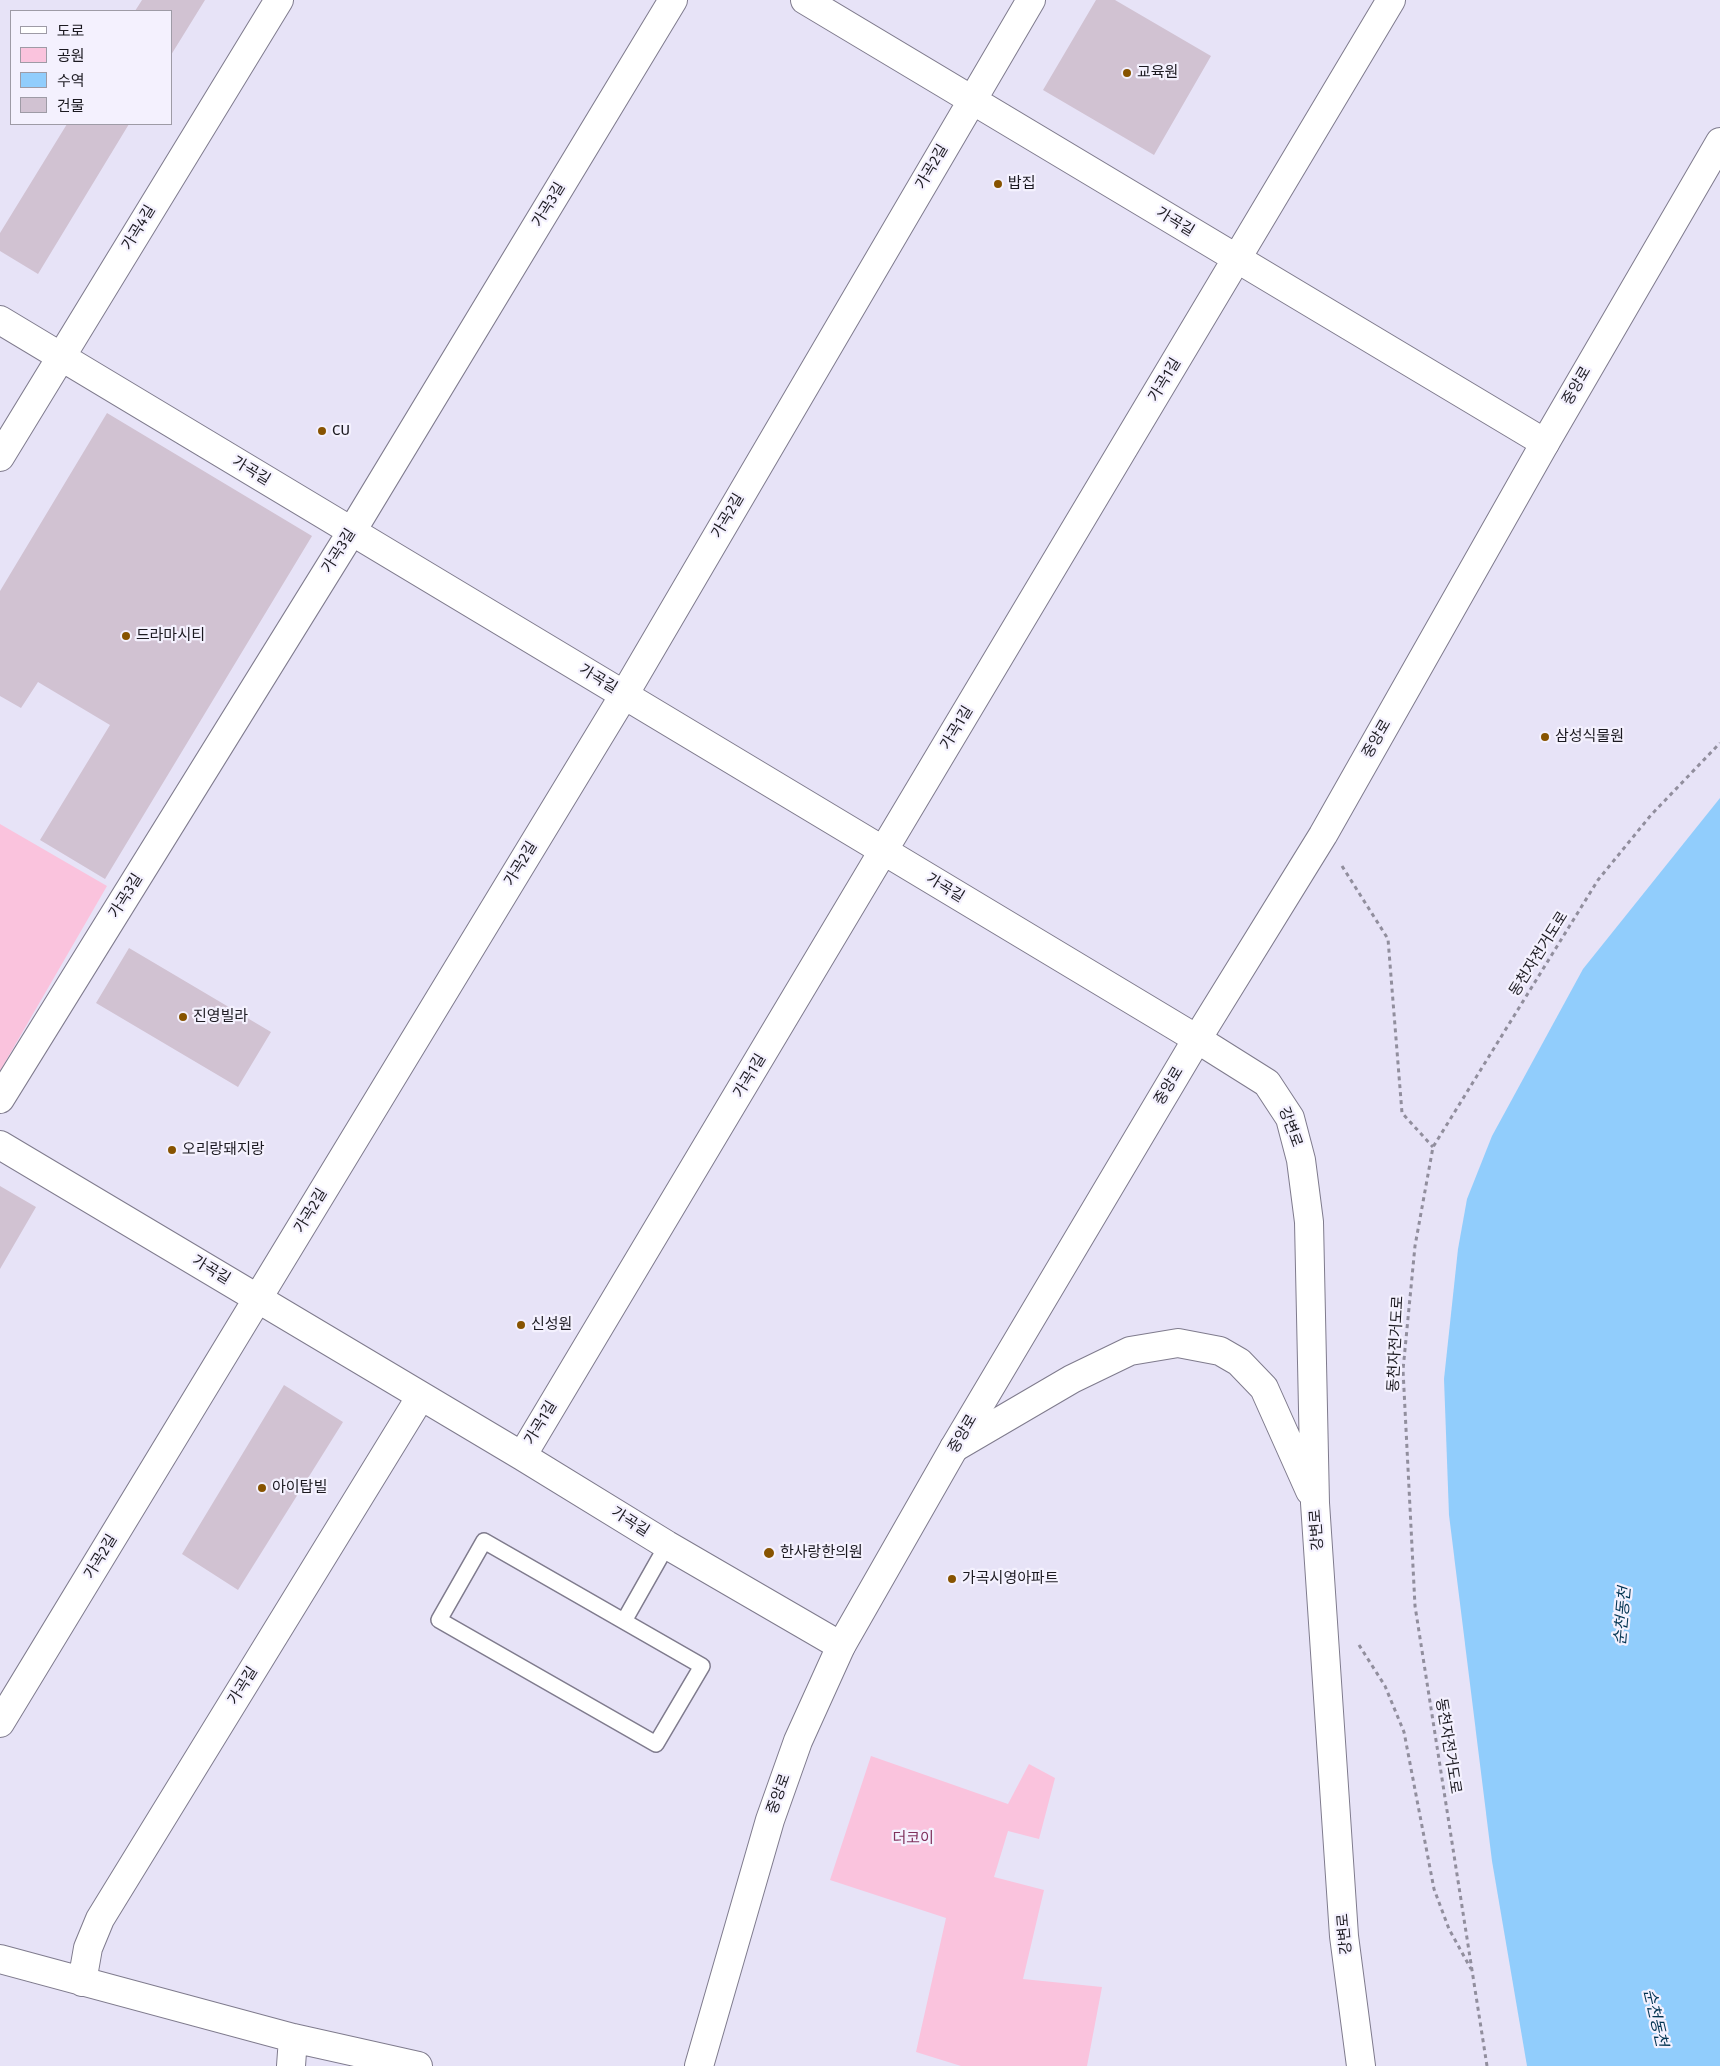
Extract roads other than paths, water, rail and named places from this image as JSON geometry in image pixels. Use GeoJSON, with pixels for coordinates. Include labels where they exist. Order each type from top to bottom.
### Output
{"type":"FeatureCollection","features":[{"type":"Feature","properties":{"kind":"street","name":"가곡4길"},"geometry":{"type":"LineString","coordinates":[[0,457],[279,0]]}},
{"type":"Feature","properties":{"kind":"street","name":"가곡3길"},"geometry":{"type":"LineString","coordinates":[[0,1099],[352,532],[673,0]]}},
{"type":"Feature","properties":{"kind":"street","name":"가곡길"},"geometry":{"type":"LineString","coordinates":[[805,0],[1544,443]]}},
{"type":"Feature","properties":{"kind":"street","name":"가곡2길"},"geometry":{"type":"LineString","coordinates":[[0,1723],[624,694],[1031,0]]}},
{"type":"Feature","properties":{"kind":"street","name":"가곡1길"},"geometry":{"type":"LineString","coordinates":[[522,1456],[1391,0]]}},
{"type":"Feature","properties":{"kind":"street","name":"중앙로"},"geometry":{"type":"LineString","coordinates":[[700,2066],[770,1820],[798,1741],[841,1646],[954,1448],[1197,1039],[1323,835],[1544,443],[1720,142]]}},
{"type":"Feature","properties":{"kind":"street","name":"가곡길"},"geometry":{"type":"LineString","coordinates":[[0,320],[1197,1039]]}},
{"type":"Feature","properties":{"kind":"street","name":"강변로"},"geometry":{"type":"LineString","coordinates":[[1197,1039],[1267,1083],[1290,1118],[1302,1160],[1309,1222],[1315,1502],[1344,1936],[1361,2066]]}},
{"type":"Feature","properties":{"kind":"street","name":"가곡길"},"geometry":{"type":"LineString","coordinates":[[0,1146],[258,1298],[668,1545],[841,1646]]}},
{"type":"Feature","properties":{"kind":"street"},"geometry":{"type":"LineString","coordinates":[[954,1448],[1072,1379],[1130,1351],[1178,1343],[1220,1351],[1239,1362],[1264,1388],[1315,1502]]}},
{"type":"Feature","properties":{"kind":"street","name":"가곡길"},"geometry":{"type":"LineString","coordinates":[[82,1982],[88,1948],[100,1919],[421,1396]]}},
{"type":"Feature","properties":{"kind":"street"},"geometry":{"type":"LineString","coordinates":[[0,1959],[293,2038],[418,2066]]}},
{"type":"Feature","properties":{"kind":"street"},"geometry":{"type":"LineString","coordinates":[[291,2066],[293,2038]]}},
{"type":"Feature","properties":{"kind":"lane"},"geometry":{"type":"LineString","coordinates":[[484,1541],[624,1621],[702,1666],[656,1744],[439,1620],[484,1541]]}},
{"type":"Feature","properties":{"kind":"lane"},"geometry":{"type":"LineString","coordinates":[[624,1621],[668,1545]]}},
{"type":"Feature","properties":{"kind":"water","name":"순천동천"},"geometry":{"type":"Polygon","coordinates":[[[1720,798],[1720,2066],[1527,2066],[1492,1861],[1449,1515],[1444,1379],[1458,1249],[1467,1199],[1492,1136],[1583,969],[1720,798]]]}},
{"type":"Feature","properties":{"kind":"place","name":"교육원"},"geometry":{"type":"Point","coordinates":[1127,73]}},
{"type":"Feature","properties":{"kind":"place","name":"밥집"},"geometry":{"type":"Point","coordinates":[998,184]}},
{"type":"Feature","properties":{"kind":"place","name":"CU"},"geometry":{"type":"Point","coordinates":[322,431]}},
{"type":"Feature","properties":{"kind":"place","name":"드라마시티"},"geometry":{"type":"Point","coordinates":[126,636]}},
{"type":"Feature","properties":{"kind":"place","name":"삼성식물원"},"geometry":{"type":"Point","coordinates":[1545,737]}},
{"type":"Feature","properties":{"kind":"place","name":"진영빌라"},"geometry":{"type":"Point","coordinates":[183,1017]}},
{"type":"Feature","properties":{"kind":"place","name":"오리랑돼지랑"},"geometry":{"type":"Point","coordinates":[172,1150]}},
{"type":"Feature","properties":{"kind":"place","name":"신성원"},"geometry":{"type":"Point","coordinates":[521,1325]}},
{"type":"Feature","properties":{"kind":"place","name":"아이탑빌"},"geometry":{"type":"Point","coordinates":[262,1488]}},
{"type":"Feature","properties":{"kind":"place","name":"한사랑한의원"},"geometry":{"type":"Point","coordinates":[769,1553]}},
{"type":"Feature","properties":{"kind":"place","name":"가곡시영아파트"},"geometry":{"type":"Point","coordinates":[952,1579]}},
{"type":"Feature","properties":{"kind":"park label","name":"더코이"},"geometry":{"type":"Point","coordinates":[913,1839]}}]}
